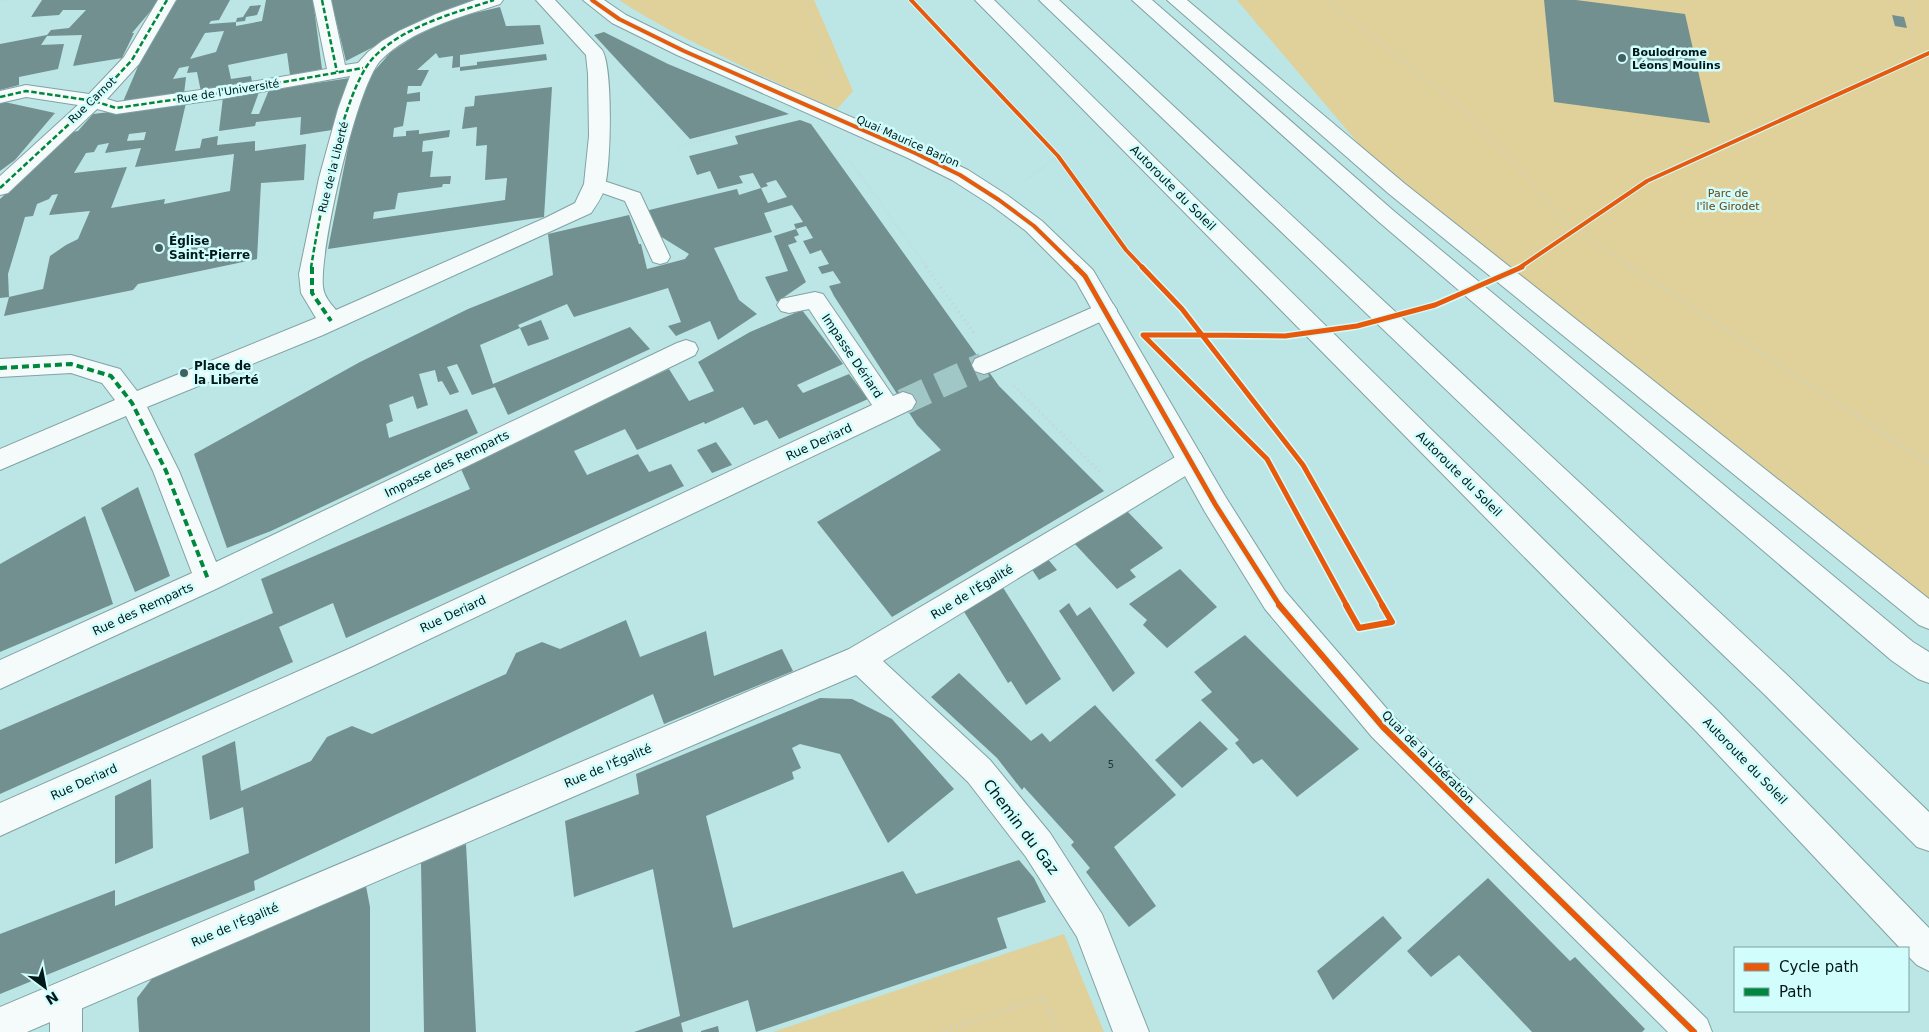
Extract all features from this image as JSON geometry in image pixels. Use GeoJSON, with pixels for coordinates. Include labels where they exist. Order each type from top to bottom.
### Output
{"type":"FeatureCollection","features":[{"type":"Feature","properties":{"kind":"main road","name":"Rue Carnot"},"geometry":{"type":"LineString","coordinates":[[0,188],[94,100],[132,60],[168,0]]}},
{"type":"Feature","properties":{"kind":"main road"},"geometry":{"type":"LineString","coordinates":[[322,0],[337,72]]}},
{"type":"Feature","properties":{"kind":"main road","name":"Rue de la Liberté"},"geometry":{"type":"LineString","coordinates":[[331,322],[310,288],[313,252],[341,127],[363,68],[383,48],[412,32],[451,13],[494,0]]}},
{"type":"Feature","properties":{"kind":"main road"},"geometry":{"type":"LineString","coordinates":[[0,460],[132,403],[331,322],[583,208],[591,196],[595,184],[598,136],[598,74],[595,54],[545,0]]}},
{"type":"Feature","properties":{"kind":"main road","name":"Quai Maurice Barjon"},"geometry":{"type":"LineString","coordinates":[[592,0],[619,19],[684,51],[915,153],[960,175],[999,200],[1034,226],[1085,276],[1191,460]]}},
{"type":"Feature","properties":{"kind":"main road","name":"Autoroute du Soleil"},"geometry":{"type":"LineString","coordinates":[[984,0],[1700,714],[1929,953]]}},
{"type":"Feature","properties":{"kind":"main road"},"geometry":{"type":"LineString","coordinates":[[1048,0],[1759,669],[1929,835]]}},
{"type":"Feature","properties":{"kind":"main road"},"geometry":{"type":"LineString","coordinates":[[1141,0],[1395,223],[1902,651],[1929,669]]}},
{"type":"Feature","properties":{"kind":"main road"},"geometry":{"type":"LineString","coordinates":[[1176,0],[1396,188],[1929,616]]}},
{"type":"Feature","properties":{"kind":"main road","name":"Rue de l'Université"},"geometry":{"type":"LineString","coordinates":[[0,96],[26,91],[94,100],[116,108],[222,93],[363,68]]}},
{"type":"Feature","properties":{"kind":"main road","name":"Impasse Dériard"},"geometry":{"type":"LineString","coordinates":[[789,305],[815,300],[896,406]]}},
{"type":"Feature","properties":{"kind":"main road"},"geometry":{"type":"LineString","coordinates":[[989,363],[1105,310]]}},
{"type":"Feature","properties":{"kind":"main road","name":"Impasse des Remparts"},"geometry":{"type":"LineString","coordinates":[[208,579],[686,349]]}},
{"type":"Feature","properties":{"kind":"main road"},"geometry":{"type":"LineString","coordinates":[[0,368],[71,364],[111,376],[132,403]]}},
{"type":"Feature","properties":{"kind":"main road","name":"Rue des Remparts"},"geometry":{"type":"LineString","coordinates":[[0,675],[208,579],[166,471],[132,403]]}},
{"type":"Feature","properties":{"kind":"main road","name":"Rue Deriard"},"geometry":{"type":"LineString","coordinates":[[0,820],[364,656],[896,406]]}},
{"type":"Feature","properties":{"kind":"main road","name":"Rue de l'Égalité"},"geometry":{"type":"LineString","coordinates":[[0,1025],[66,1015],[860,659],[1191,460]]}},
{"type":"Feature","properties":{"kind":"main road","name":"Quai de la Libération"},"geometry":{"type":"LineString","coordinates":[[1191,460],[1275,600],[1383,728],[1694,1032]]}},
{"type":"Feature","properties":{"kind":"main road","name":"Chemin du Gaz"},"geometry":{"type":"LineString","coordinates":[[860,659],[979,771],[1038,845],[1090,926],[1131,1032]]}},
{"type":"Feature","properties":{"kind":"lane"},"geometry":{"type":"LineString","coordinates":[[595,184],[633,197],[660,257]]}},
{"type":"Feature","properties":{"kind":"path"},"geometry":{"type":"LineString","coordinates":[[0,1],[7,0]]}},
{"type":"Feature","properties":{"kind":"path"},"geometry":{"type":"LineString","coordinates":[[677,147],[812,109],[835,82],[806,0]]}},
{"type":"Feature","properties":{"kind":"path"},"geometry":{"type":"LineString","coordinates":[[911,0],[1058,156],[1126,250],[1182,309],[1303,465],[1392,622],[1359,628],[1267,460],[1185,377]]}},
{"type":"Feature","properties":{"kind":"path"},"geometry":{"type":"LineString","coordinates":[[1327,0],[1460,106],[1574,229],[1929,463]]}},
{"type":"Feature","properties":{"kind":"path"},"geometry":{"type":"LineString","coordinates":[[1909,62],[1913,0]]}},
{"type":"Feature","properties":{"kind":"path"},"geometry":{"type":"LineString","coordinates":[[1533,260],[1574,229],[1647,181],[1929,53]]}},
{"type":"Feature","properties":{"kind":"path"},"geometry":{"type":"LineString","coordinates":[[812,109],[989,363],[1127,499]]}},
{"type":"Feature","properties":{"kind":"path"},"geometry":{"type":"LineString","coordinates":[[999,200],[1058,156]]}},
{"type":"Feature","properties":{"kind":"path"},"geometry":{"type":"LineString","coordinates":[[1153,335],[1284,336],[1357,326],[1435,305],[1526,266]]}},
{"type":"Feature","properties":{"kind":"path"},"geometry":{"type":"LineString","coordinates":[[941,1032],[1044,997],[1058,1032]]}},
{"type":"Feature","properties":{"kind":"green space"},"geometry":{"type":"Polygon","coordinates":[[[619,0],[814,0],[853,91],[837,109],[782,85],[700,45],[659,24],[619,0]]]}},
{"type":"Feature","properties":{"kind":"green space","name":"Parc de l'île Girodet"},"geometry":{"type":"Polygon","coordinates":[[[1237,0],[1929,0],[1929,616],[1396,188],[1237,0]]]}},
{"type":"Feature","properties":{"kind":"green space"},"geometry":{"type":"Polygon","coordinates":[[[1064,934],[1104,1032],[773,1032],[1064,934]]]}},
{"type":"Feature","properties":{"kind":"building"},"geometry":{"type":"Polygon","coordinates":[[[42,0],[160,0],[132,33],[134,33],[122,58],[73,66],[82,35],[47,36],[41,45],[64,44],[58,69],[19,77],[19,85],[0,90],[0,44],[47,35],[51,30],[69,28],[86,10],[63,10],[59,15],[31,17],[42,0]]]}},
{"type":"Feature","properties":{"kind":"building"},"geometry":{"type":"Polygon","coordinates":[[[177,0],[230,0],[219,20],[211,21],[209,24],[236,22],[236,26],[262,21],[266,0],[313,0],[322,69],[290,75],[287,53],[228,65],[231,79],[251,76],[252,82],[201,92],[197,72],[187,73],[189,66],[179,68],[173,79],[186,77],[184,94],[122,104],[156,24],[177,0]],[[224,31],[205,33],[190,59],[216,52],[224,31]]]}},
{"type":"Feature","properties":{"kind":"building"},"geometry":{"type":"Polygon","coordinates":[[[331,0],[477,0],[408,29],[346,61],[331,0]]]}},
{"type":"Feature","properties":{"kind":"building","name":"Boulodrome Léons Moulins"},"geometry":{"type":"Polygon","coordinates":[[[1544,0],[1576,0],[1685,14],[1710,123],[1554,102],[1544,0]]]}},
{"type":"Feature","properties":{"kind":"building"},"geometry":{"type":"Polygon","coordinates":[[[261,5],[257,15],[246,17],[245,21],[236,22],[237,18],[243,17],[250,6],[261,5]]]}},
{"type":"Feature","properties":{"kind":"building"},"geometry":{"type":"Polygon","coordinates":[[[500,7],[506,26],[540,25],[544,44],[460,55],[460,67],[452,68],[453,56],[439,58],[436,53],[417,70],[429,70],[421,86],[408,86],[407,94],[420,92],[420,101],[407,102],[403,126],[394,128],[393,137],[406,136],[406,131],[419,130],[419,134],[450,130],[449,137],[423,141],[422,152],[433,151],[430,177],[451,176],[450,184],[443,184],[442,187],[398,193],[395,209],[374,212],[373,219],[505,200],[507,178],[485,180],[487,145],[476,146],[477,127],[462,129],[465,107],[474,106],[475,96],[552,87],[544,217],[328,249],[352,127],[368,78],[391,52],[412,38],[453,18],[500,7]]]}},
{"type":"Feature","properties":{"kind":"building"},"geometry":{"type":"Polygon","coordinates":[[[1892,15],[1904,17],[1907,28],[1895,26],[1892,15]]]}},
{"type":"Feature","properties":{"kind":"building"},"geometry":{"type":"Polygon","coordinates":[[[604,32],[668,64],[789,114],[690,139],[594,35],[604,32]]]}},
{"type":"Feature","properties":{"kind":"building"},"geometry":{"type":"Polygon","coordinates":[[[546,54],[547,60],[460,71],[460,67],[477,65],[477,62],[546,54]]]}},
{"type":"Feature","properties":{"kind":"building"},"geometry":{"type":"Polygon","coordinates":[[[350,78],[332,130],[300,135],[301,117],[256,122],[255,126],[219,131],[223,97],[259,92],[251,114],[259,114],[269,90],[350,78]]]}},
{"type":"Feature","properties":{"kind":"building"},"geometry":{"type":"Polygon","coordinates":[[[0,101],[55,113],[15,160],[0,171],[0,101]]]}},
{"type":"Feature","properties":{"kind":"building"},"geometry":{"type":"Polygon","coordinates":[[[186,103],[175,151],[200,148],[202,139],[218,136],[217,145],[255,141],[255,151],[306,144],[304,180],[261,183],[257,259],[138,284],[133,290],[4,316],[9,297],[0,298],[0,199],[73,132],[78,131],[93,114],[186,103]],[[146,132],[129,134],[127,141],[144,140],[146,132]],[[109,143],[98,145],[94,152],[86,153],[74,173],[127,167],[111,208],[165,199],[164,204],[230,191],[234,154],[135,167],[141,148],[105,153],[109,143]],[[58,194],[52,195],[49,199],[37,204],[33,216],[25,217],[8,274],[9,297],[43,289],[50,256],[78,239],[90,211],[49,215],[58,194]]]}},
{"type":"Feature","properties":{"kind":"building"},"geometry":{"type":"Polygon","coordinates":[[[800,120],[811,124],[999,386],[1104,491],[892,617],[817,522],[941,450],[917,425],[834,296],[829,286],[841,283],[833,271],[822,274],[818,267],[829,264],[821,250],[810,254],[803,241],[813,238],[806,226],[796,229],[794,224],[803,222],[792,205],[764,213],[772,232],[714,248],[739,300],[757,314],[718,340],[710,321],[676,336],[668,326],[681,322],[668,288],[574,317],[567,304],[541,315],[518,325],[520,328],[480,345],[493,384],[630,327],[650,349],[508,415],[495,387],[472,395],[457,364],[447,367],[459,392],[450,395],[442,381],[438,382],[435,370],[419,374],[428,405],[417,409],[413,396],[389,405],[393,421],[386,424],[389,438],[467,409],[478,433],[271,531],[227,548],[194,454],[360,362],[468,309],[553,275],[548,234],[629,215],[639,244],[641,244],[647,269],[685,259],[689,254],[655,233],[645,211],[737,189],[739,195],[761,188],[753,173],[739,176],[743,183],[718,189],[710,171],[697,175],[689,156],[738,144],[735,136],[800,120]],[[776,180],[766,183],[768,186],[761,188],[768,203],[787,197],[776,180]]]}},
{"type":"Feature","properties":{"kind":"building"},"geometry":{"type":"Polygon","coordinates":[[[796,229],[799,235],[794,237],[797,242],[788,245],[806,282],[777,302],[765,277],[788,271],[774,236],[796,229]]]}},
{"type":"Feature","properties":{"kind":"building"},"geometry":{"type":"Polygon","coordinates":[[[802,310],[843,364],[797,385],[803,393],[849,374],[868,399],[779,439],[767,420],[754,425],[743,407],[637,450],[625,429],[574,451],[587,475],[638,454],[649,472],[671,464],[684,486],[346,638],[333,603],[279,627],[293,662],[0,794],[0,730],[273,613],[261,579],[470,489],[461,469],[611,396],[669,369],[689,401],[714,391],[698,362],[750,332],[802,310]]]}},
{"type":"Feature","properties":{"kind":"building"},"geometry":{"type":"Polygon","coordinates":[[[541,320],[549,339],[528,346],[520,328],[541,320]]]}},
{"type":"Feature","properties":{"kind":"building"},"geometry":{"type":"Polygon","coordinates":[[[716,442],[732,465],[712,473],[697,450],[716,442]]]}},
{"type":"Feature","properties":{"kind":"building"},"geometry":{"type":"Polygon","coordinates":[[[138,487],[170,576],[135,592],[101,508],[138,487]]]}},
{"type":"Feature","properties":{"kind":"building"},"geometry":{"type":"Polygon","coordinates":[[[1126,510],[1163,548],[1130,570],[1136,577],[1117,589],[1073,542],[1126,510]]]}},
{"type":"Feature","properties":{"kind":"building"},"geometry":{"type":"Polygon","coordinates":[[[85,516],[113,604],[0,652],[0,564],[85,516]]]}},
{"type":"Feature","properties":{"kind":"building"},"geometry":{"type":"Polygon","coordinates":[[[1047,558],[1057,570],[1039,580],[1031,568],[1047,558]]]}},
{"type":"Feature","properties":{"kind":"building"},"geometry":{"type":"Polygon","coordinates":[[[1180,569],[1217,607],[1167,648],[1143,625],[1147,620],[1129,604],[1180,569]]]}},
{"type":"Feature","properties":{"kind":"building"},"geometry":{"type":"Polygon","coordinates":[[[1002,586],[1061,679],[1026,705],[1011,681],[1008,683],[963,610],[1002,586]]]}},
{"type":"Feature","properties":{"kind":"building"},"geometry":{"type":"Polygon","coordinates":[[[1069,603],[1077,616],[1090,607],[1135,673],[1113,692],[1059,611],[1069,603]]]}},
{"type":"Feature","properties":{"kind":"building"},"geometry":{"type":"Polygon","coordinates":[[[626,620],[640,657],[706,631],[714,676],[782,649],[793,671],[664,724],[653,694],[254,881],[255,890],[0,994],[0,934],[115,890],[115,906],[249,853],[243,807],[210,820],[202,756],[235,741],[241,791],[311,761],[327,737],[352,726],[372,734],[506,674],[516,653],[542,642],[560,649],[626,620]]]}},
{"type":"Feature","properties":{"kind":"building"},"geometry":{"type":"Polygon","coordinates":[[[1245,635],[1359,749],[1297,797],[1262,759],[1253,764],[1235,743],[1239,740],[1201,700],[1212,692],[1194,672],[1245,635]]]}},
{"type":"Feature","properties":{"kind":"building"},"geometry":{"type":"Polygon","coordinates":[[[959,673],[1031,741],[1042,733],[1050,742],[1095,705],[1176,795],[1114,847],[1156,906],[1129,927],[1086,872],[1090,868],[1071,845],[1074,842],[1024,787],[1022,790],[997,758],[931,697],[959,673]]]}},
{"type":"Feature","properties":{"kind":"building"},"geometry":{"type":"Polygon","coordinates":[[[820,698],[852,699],[892,719],[954,789],[888,843],[840,754],[800,744],[792,748],[801,768],[792,772],[794,779],[706,816],[733,928],[903,871],[916,894],[1019,860],[1034,878],[1046,902],[997,918],[1007,948],[756,1032],[748,1000],[681,1023],[683,1032],[634,1032],[680,1016],[653,869],[574,897],[565,821],[639,794],[636,774],[820,698]]]}},
{"type":"Feature","properties":{"kind":"building"},"geometry":{"type":"Polygon","coordinates":[[[1200,721],[1228,749],[1182,788],[1155,760],[1200,721]]]}},
{"type":"Feature","properties":{"kind":"building"},"geometry":{"type":"Polygon","coordinates":[[[151,779],[153,848],[115,864],[115,796],[151,779]]]}},
{"type":"Feature","properties":{"kind":"building"},"geometry":{"type":"Polygon","coordinates":[[[466,844],[476,1032],[424,1032],[421,863],[466,844]]]}},
{"type":"Feature","properties":{"kind":"building"},"geometry":{"type":"Polygon","coordinates":[[[1488,878],[1570,961],[1575,957],[1645,1029],[1642,1032],[1532,1032],[1459,955],[1431,977],[1407,951],[1488,878]]]}},
{"type":"Feature","properties":{"kind":"building"},"geometry":{"type":"Polygon","coordinates":[[[366,886],[370,907],[370,1032],[139,1032],[137,998],[157,972],[366,886]]]}},
{"type":"Feature","properties":{"kind":"building"},"geometry":{"type":"Polygon","coordinates":[[[1383,916],[1402,938],[1333,1000],[1317,971],[1383,916]]]}},
{"type":"Feature","properties":{"kind":"building"},"geometry":{"type":"Polygon","coordinates":[[[718,1026],[719,1032],[701,1032],[701,1031],[718,1026]]]}},
{"type":"Feature","properties":{"kind":"tunnel"},"geometry":{"type":"LineString","coordinates":[[903,402],[984,365]]}},
{"type":"Feature","properties":{"kind":"marked path"},"geometry":{"type":"LineString","coordinates":[[0,188],[94,101],[132,60],[167,0]]}},
{"type":"Feature","properties":{"kind":"marked path"},"geometry":{"type":"LineString","coordinates":[[322,0],[337,72]]}},
{"type":"Feature","properties":{"kind":"marked path"},"geometry":{"type":"LineString","coordinates":[[331,321],[317,302],[311,289],[314,248],[329,178],[348,109],[364,68],[375,56],[405,35],[442,18],[494,0]]}},
{"type":"Feature","properties":{"kind":"marked path"},"geometry":{"type":"LineString","coordinates":[[0,97],[26,91],[94,101],[116,108],[221,93],[363,68]]}},
{"type":"Feature","properties":{"kind":"marked path"},"geometry":{"type":"LineString","coordinates":[[0,368],[71,364],[111,376],[132,403],[166,471],[208,579]]}},
{"type":"Feature","properties":{"kind":"cycle path"},"geometry":{"type":"LineString","coordinates":[[592,0],[619,19],[684,51],[915,153],[960,175],[999,200],[1034,226],[1085,276],[1215,504],[1275,600],[1383,727],[1694,1032]]}},
{"type":"Feature","properties":{"kind":"cycle path"},"geometry":{"type":"LineString","coordinates":[[911,0],[1058,156],[1126,250],[1182,309],[1303,465],[1392,622],[1359,628],[1267,459],[1143,335],[1285,336],[1357,326],[1435,305],[1526,265],[1574,229],[1647,181],[1929,53]]}},
{"type":"Feature","properties":{"kind":"place","name":"Boulodrome Léons Moulins"},"geometry":{"type":"Point","coordinates":[1622,58]}},
{"type":"Feature","properties":{"kind":"place","name":"Église Saint-Pierre"},"geometry":{"type":"Point","coordinates":[159,248]}},
{"type":"Feature","properties":{"kind":"place","name":"Place de la Liberté"},"geometry":{"type":"Point","coordinates":[184,373]}}]}
